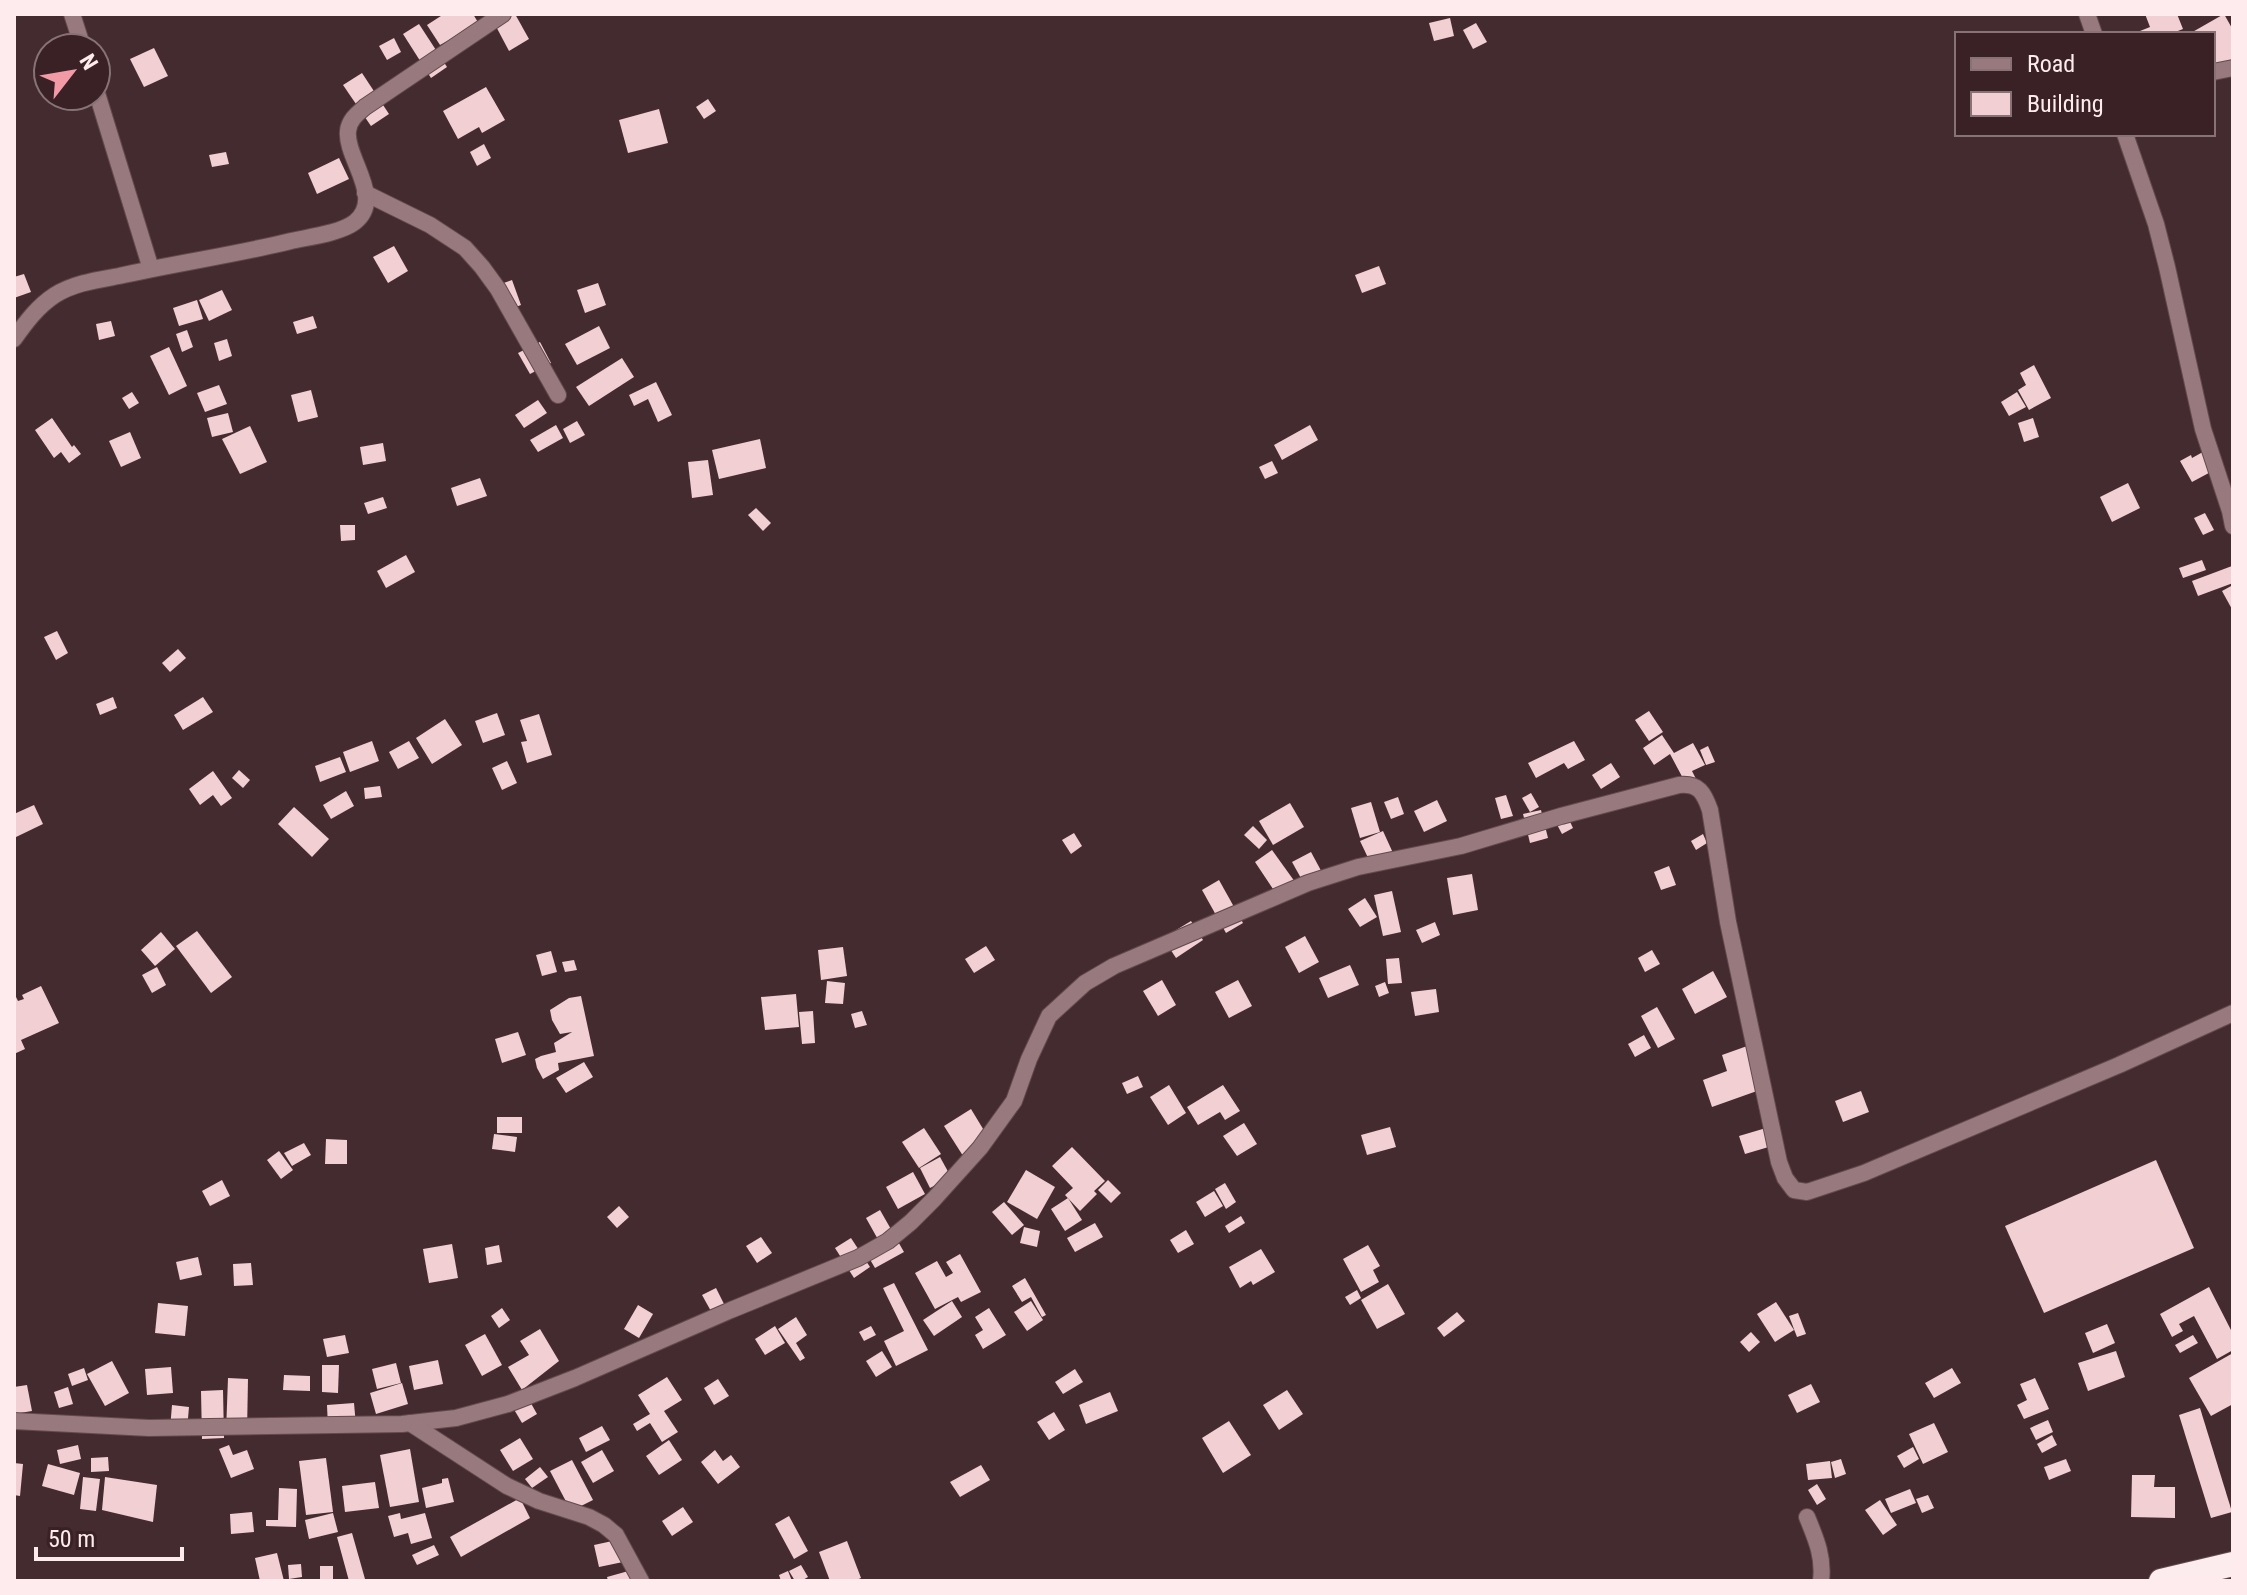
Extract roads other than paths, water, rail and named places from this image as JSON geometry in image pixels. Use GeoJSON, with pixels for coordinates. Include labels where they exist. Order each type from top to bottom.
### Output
{"type":"FeatureCollection","features":[{"type":"Feature","properties":{"kind":"highway"},"geometry":{"type":"LineString","coordinates":[[2161,1581],[2233,1564]]}},
{"type":"Feature","properties":{"kind":"street"},"geometry":{"type":"LineString","coordinates":[[14,339],[40,307],[75,285],[240,253],[336,230],[355,222],[364,210],[365,193],[363,179],[349,146],[348,130],[353,117],[503,14]]}},
{"type":"Feature","properties":{"kind":"street"},"geometry":{"type":"LineString","coordinates":[[103,112],[151,269]]}},
{"type":"Feature","properties":{"kind":"street"},"geometry":{"type":"LineString","coordinates":[[2126,136],[2156,224],[2203,429],[2233,526]]}},
{"type":"Feature","properties":{"kind":"street"},"geometry":{"type":"LineString","coordinates":[[365,193],[430,225],[465,248],[498,289],[558,395]]}},
{"type":"Feature","properties":{"kind":"street"},"geometry":{"type":"LineString","coordinates":[[14,1421],[149,1428],[410,1423],[456,1418],[522,1399],[858,1258],[888,1241],[934,1199],[980,1148],[1014,1101],[1049,1016],[1085,983],[1114,966],[1308,883],[1358,867],[1476,842],[1679,785],[1690,784],[1700,789],[1710,810],[1728,922],[1779,1162],[1794,1190],[1807,1192],[1864,1173],[2233,1013]]}},
{"type":"Feature","properties":{"kind":"street"},"geometry":{"type":"LineString","coordinates":[[410,1423],[507,1486],[604,1525],[616,1535],[641,1581]]}},
{"type":"Feature","properties":{"kind":"street"},"geometry":{"type":"LineString","coordinates":[[1807,1517],[1821,1553],[1821,1581]]}}]}
